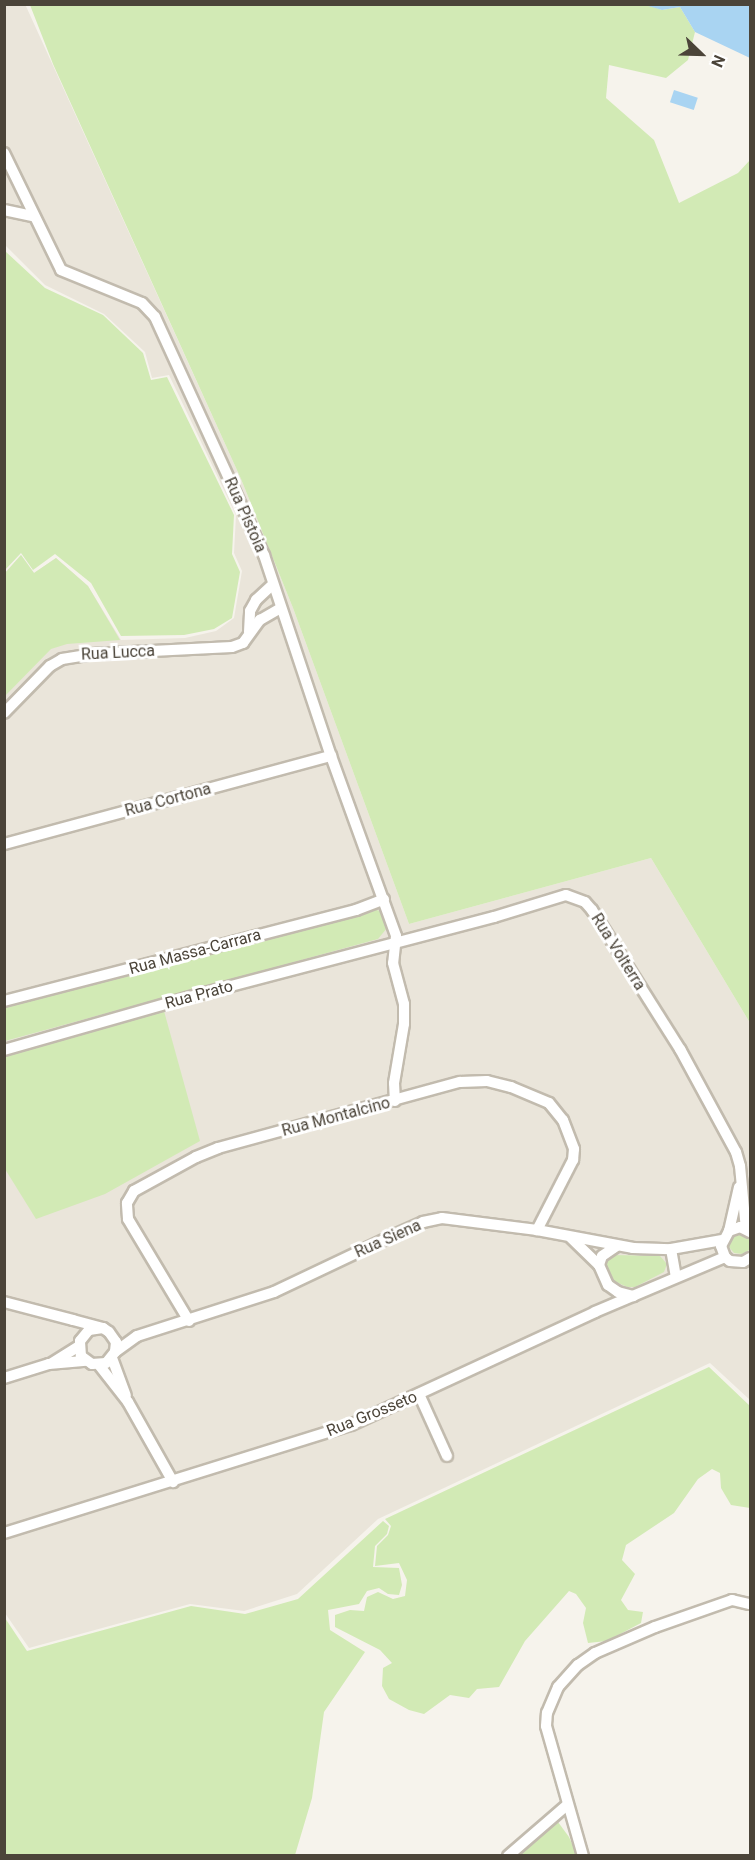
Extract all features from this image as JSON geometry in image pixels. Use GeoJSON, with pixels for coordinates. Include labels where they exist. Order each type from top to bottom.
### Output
{"type":"FeatureCollection","features":[{"type":"Feature","properties":{"kind":"street","name":"Rua Pistoia"},"geometry":{"type":"LineString","coordinates":[[4,153],[61,270],[142,303],[155,317],[264,555],[396,936],[393,963],[404,1004],[404,1024],[394,1083],[395,1101]]}},
{"type":"Feature","properties":{"kind":"street"},"geometry":{"type":"LineString","coordinates":[[4,210],[33,216]]}},
{"type":"Feature","properties":{"kind":"street"},"geometry":{"type":"LineString","coordinates":[[249,635],[250,611],[256,600],[273,584]]}},
{"type":"Feature","properties":{"kind":"street","name":"Rua Lucca"},"geometry":{"type":"LineString","coordinates":[[4,713],[50,666],[62,659],[92,654],[226,648],[243,644],[260,620],[281,608]]}},
{"type":"Feature","properties":{"kind":"street","name":"Rua Cortona"},"geometry":{"type":"LineString","coordinates":[[4,843],[332,756]]}},
{"type":"Feature","properties":{"kind":"street","name":"Rua Volterra"},"geometry":{"type":"LineString","coordinates":[[395,944],[566,895],[585,902],[680,1049],[736,1152],[748,1231]]}},
{"type":"Feature","properties":{"kind":"street","name":"Rua Massa-Carrara"},"geometry":{"type":"LineString","coordinates":[[4,1002],[356,909],[384,899]]}},
{"type":"Feature","properties":{"kind":"street","name":"Rua Prato"},"geometry":{"type":"LineString","coordinates":[[4,1050],[208,992],[395,944]]}},
{"type":"Feature","properties":{"kind":"street","name":"Rua Montalcino"},"geometry":{"type":"LineString","coordinates":[[189,1321],[128,1219],[127,1203],[134,1191],[196,1157],[218,1149],[460,1082],[487,1081],[511,1087],[549,1103],[557,1110],[574,1149],[573,1160],[537,1230]]}},
{"type":"Feature","properties":{"kind":"street","name":"Rua Volterra"},"geometry":{"type":"LineString","coordinates":[[726,1235],[741,1178]]}},
{"type":"Feature","properties":{"kind":"street","name":"Rua Siena"},"geometry":{"type":"LineString","coordinates":[[114,1355],[137,1336],[274,1293],[423,1222],[454,1218],[537,1230],[617,1246],[672,1249],[726,1235],[740,1227],[748,1231]]}},
{"type":"Feature","properties":{"kind":"street"},"geometry":{"type":"LineString","coordinates":[[726,1235],[722,1252],[725,1257],[730,1261],[748,1263]]}},
{"type":"Feature","properties":{"kind":"street"},"geometry":{"type":"LineString","coordinates":[[571,1238],[599,1265],[608,1285],[606,1296],[595,1312]]}},
{"type":"Feature","properties":{"kind":"street"},"geometry":{"type":"LineString","coordinates":[[599,1265],[602,1256],[617,1246]]}},
{"type":"Feature","properties":{"kind":"street"},"geometry":{"type":"LineString","coordinates":[[672,1249],[676,1276]]}},
{"type":"Feature","properties":{"kind":"street","name":"Rua Grosseto"},"geometry":{"type":"LineString","coordinates":[[4,1533],[351,1425],[595,1312],[725,1257]]}},
{"type":"Feature","properties":{"kind":"street"},"geometry":{"type":"LineString","coordinates":[[608,1285],[633,1296]]}},
{"type":"Feature","properties":{"kind":"street","name":"Rua Siena"},"geometry":{"type":"LineString","coordinates":[[4,1302],[106,1330],[137,1336]]}},
{"type":"Feature","properties":{"kind":"street"},"geometry":{"type":"LineString","coordinates":[[60,1318],[74,1328],[79,1343],[79,1352],[86,1361]]}},
{"type":"Feature","properties":{"kind":"street"},"geometry":{"type":"LineString","coordinates":[[49,1364],[79,1343],[89,1330],[106,1330],[116,1342],[114,1355],[128,1402]]}},
{"type":"Feature","properties":{"kind":"street"},"geometry":{"type":"LineString","coordinates":[[99,1365],[114,1355]]}},
{"type":"Feature","properties":{"kind":"street"},"geometry":{"type":"LineString","coordinates":[[4,1378],[49,1364],[86,1361],[99,1365],[128,1402],[173,1482]]}},
{"type":"Feature","properties":{"kind":"street"},"geometry":{"type":"LineString","coordinates":[[419,1395],[447,1456]]}},
{"type":"Feature","properties":{"kind":"street"},"geometry":{"type":"LineString","coordinates":[[583,1856],[546,1726],[552,1697],[567,1676],[595,1653],[655,1626],[732,1600],[750,1604]]}},
{"type":"Feature","properties":{"kind":"street"},"geometry":{"type":"LineString","coordinates":[[508,1856],[567,1805]]}},
{"type":"Feature","properties":{"kind":"shaded area"},"geometry":{"type":"Polygon","coordinates":[[[25,4],[241,479],[293,608],[409,924],[651,858],[750,1023],[750,1400],[710,1363],[378,1519],[297,1594],[244,1611],[190,1604],[29,1648],[5,1613],[5,573],[21,555],[34,573],[56,558],[88,586],[121,640],[185,638],[216,631],[234,618],[242,571],[234,553],[236,515],[169,375],[152,378],[145,352],[104,314],[45,285],[5,245],[5,5],[25,4]]]}},
{"type":"Feature","properties":{"kind":"green space"},"geometry":{"type":"Polygon","coordinates":[[[645,4],[662,10],[680,7],[695,32],[688,60],[666,78],[609,65],[606,98],[654,140],[679,203],[738,173],[750,160],[750,1023],[651,858],[409,924],[293,608],[241,479],[53,64],[30,5],[645,4]]]}},
{"type":"Feature","properties":{"kind":"green space"},"geometry":{"type":"Polygon","coordinates":[[[5,251],[45,288],[103,315],[143,353],[151,380],[167,377],[234,515],[232,554],[240,572],[232,618],[214,629],[184,635],[121,636],[91,583],[55,554],[33,570],[21,553],[5,570],[5,251]]]}},
{"type":"Feature","properties":{"kind":"green space"},"geometry":{"type":"Polygon","coordinates":[[[21,555],[34,573],[56,558],[88,586],[120,640],[67,644],[51,649],[5,696],[5,573],[21,555]]]}},
{"type":"Feature","properties":{"kind":"green space"},"geometry":{"type":"Polygon","coordinates":[[[372,908],[384,913],[387,920],[387,928],[378,939],[5,1041],[5,1008],[372,908]]]}},
{"type":"Feature","properties":{"kind":"green space"},"geometry":{"type":"Polygon","coordinates":[[[164,1011],[200,1141],[105,1194],[36,1219],[5,1169],[5,1055],[164,1011]]]}},
{"type":"Feature","properties":{"kind":"green space"},"geometry":{"type":"Polygon","coordinates":[[[735,1231],[750,1237],[749,1250],[742,1254],[734,1253],[729,1247],[728,1240],[735,1231]]]}},
{"type":"Feature","properties":{"kind":"green space"},"geometry":{"type":"Polygon","coordinates":[[[612,1255],[660,1256],[667,1264],[664,1272],[635,1287],[627,1287],[614,1281],[606,1264],[612,1255]]]}},
{"type":"Feature","properties":{"kind":"green space"},"geometry":{"type":"Polygon","coordinates":[[[709,1367],[750,1406],[750,1508],[731,1505],[721,1488],[720,1473],[712,1469],[698,1479],[674,1513],[626,1545],[622,1560],[635,1574],[621,1600],[628,1610],[643,1612],[641,1623],[607,1641],[588,1643],[583,1623],[586,1608],[576,1594],[569,1591],[525,1641],[499,1687],[477,1689],[469,1698],[450,1695],[424,1714],[409,1710],[389,1699],[382,1686],[383,1668],[392,1663],[380,1650],[335,1627],[335,1615],[350,1610],[364,1611],[367,1597],[378,1592],[393,1599],[405,1596],[407,1580],[399,1563],[375,1566],[377,1546],[388,1535],[391,1526],[385,1519],[709,1367]]]}},
{"type":"Feature","properties":{"kind":"green space"},"geometry":{"type":"Polygon","coordinates":[[[383,1521],[389,1526],[387,1534],[375,1546],[373,1567],[399,1568],[402,1585],[399,1595],[388,1594],[379,1588],[367,1591],[359,1604],[328,1610],[330,1630],[365,1652],[324,1712],[312,1798],[295,1855],[5,1855],[5,1618],[27,1651],[191,1606],[245,1614],[298,1599],[383,1521]]]}},
{"type":"Feature","properties":{"kind":"green space"},"geometry":{"type":"Polygon","coordinates":[[[548,1822],[558,1822],[569,1837],[577,1855],[512,1856],[548,1822]]]}},
{"type":"Feature","properties":{"kind":"water"},"geometry":{"type":"Polygon","coordinates":[[[645,5],[750,5],[750,58],[695,32],[680,7],[662,10],[645,5]]]}},
{"type":"Feature","properties":{"kind":"water"},"geometry":{"type":"Polygon","coordinates":[[[674,90],[698,98],[694,110],[670,102],[674,90]]]}}]}
